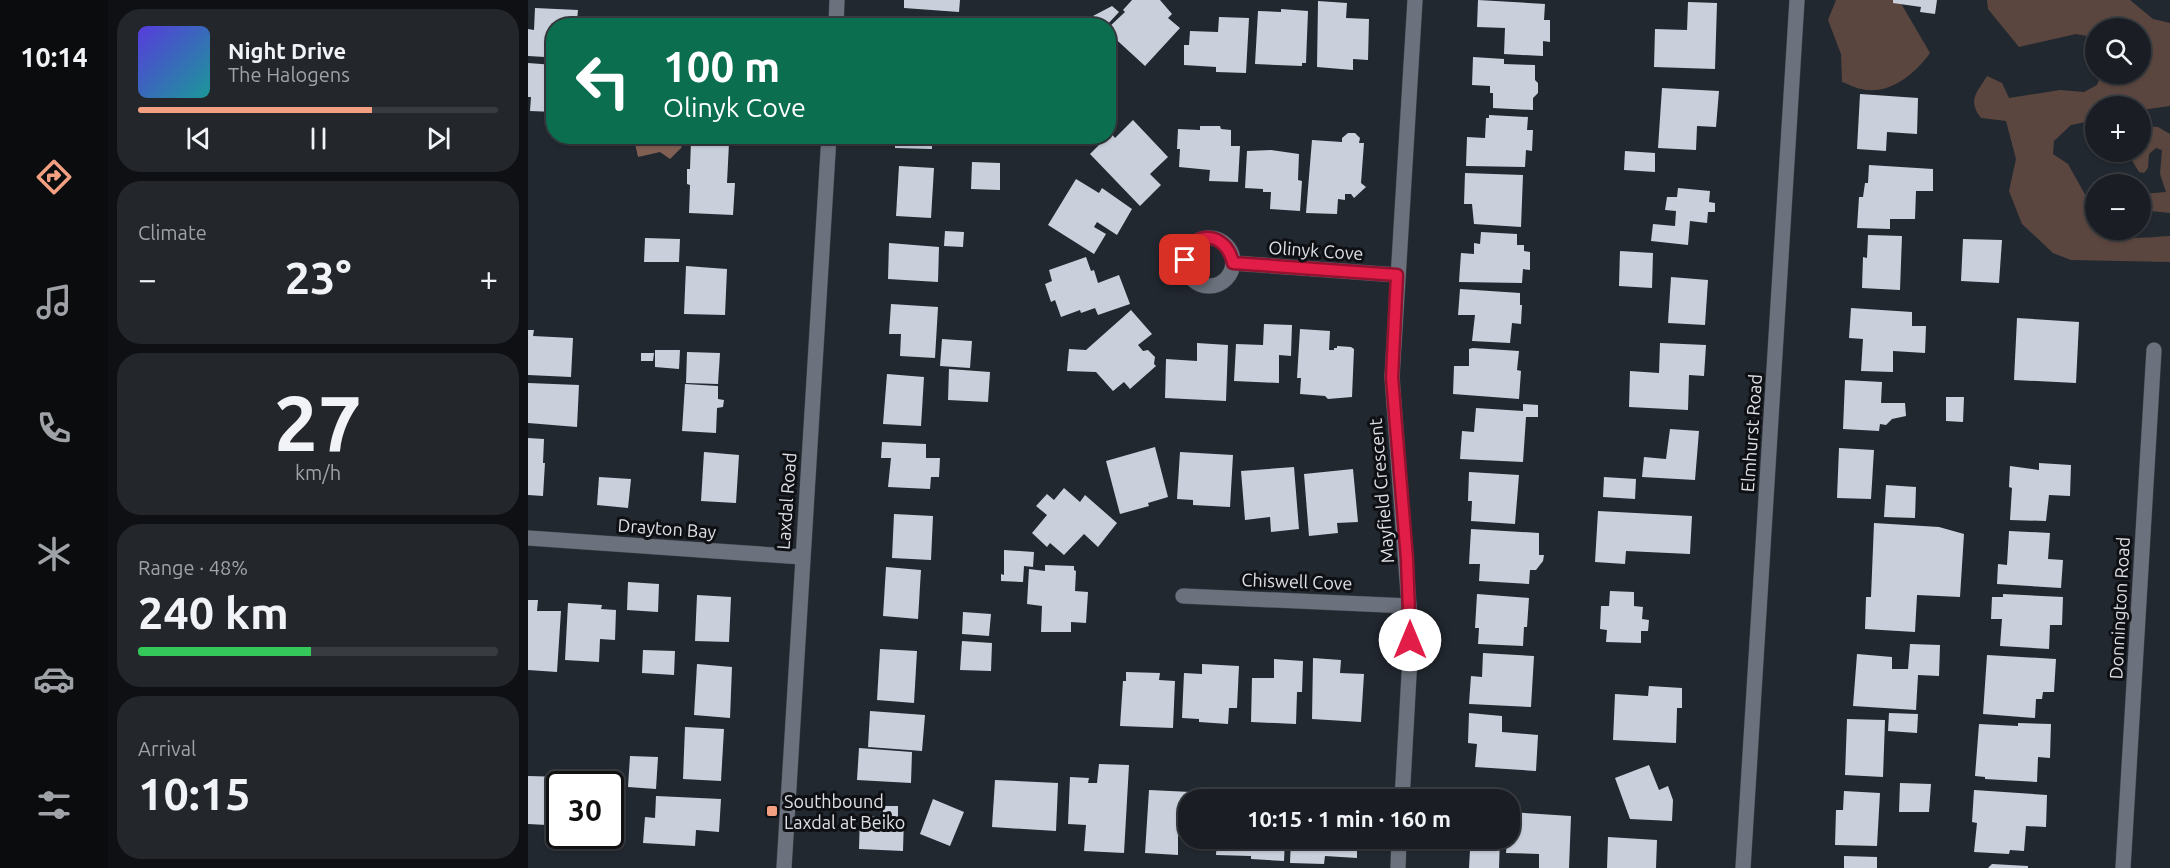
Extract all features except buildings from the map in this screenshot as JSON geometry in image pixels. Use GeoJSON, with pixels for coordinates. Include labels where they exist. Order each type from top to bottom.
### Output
{"type":"FeatureCollection","features":[{"type":"Feature","properties":{"kind":"street"},"geometry":{"type":"LineString","coordinates":[[836,18],[837,0]]}},
{"type":"Feature","properties":{"kind":"street","name":"Mayfield Crescent"},"geometry":{"type":"LineString","coordinates":[[1403,789],[1410,657],[1409,606],[1392,377],[1415,0]]}},
{"type":"Feature","properties":{"kind":"street","name":"Elmhurst Road"},"geometry":{"type":"LineString","coordinates":[[1743,868],[1797,0]]}},
{"type":"Feature","properties":{"kind":"street","name":"Laxdal Road"},"geometry":{"type":"LineString","coordinates":[[784,868],[828,144]]}},
{"type":"Feature","properties":{"kind":"street","name":"Olinyk Cove"},"geometry":{"type":"LineString","coordinates":[[1233,263],[1397,275]]}},
{"type":"Feature","properties":{"kind":"street","name":"Donnington Road"},"geometry":{"type":"LineString","coordinates":[[2123,868],[2154,350]]}},
{"type":"Feature","properties":{"kind":"street","name":"Drayton Bay"},"geometry":{"type":"LineString","coordinates":[[528,538],[802,557]]}},
{"type":"Feature","properties":{"kind":"street","name":"Chiswell Cove"},"geometry":{"type":"LineString","coordinates":[[1183,596],[1409,606]]}},
{"type":"Feature","properties":{"kind":"street"},"geometry":{"type":"LineString","coordinates":[[1398,868],[1399,849]]}},
{"type":"Feature","properties":{"kind":"shaded area"},"geometry":{"type":"Polygon","coordinates":[[[1836,0],[1899,0],[1930,53],[1909,75],[1891,86],[1871,90],[1842,82],[1841,54],[1828,20],[1836,0]]]}},
{"type":"Feature","properties":{"kind":"shaded area"},"geometry":{"type":"Polygon","coordinates":[[[1987,0],[2130,0],[2153,19],[2170,23],[2170,106],[2151,109],[2151,96],[2085,96],[2085,122],[2071,125],[2054,141],[2053,154],[2068,164],[2085,194],[2085,240],[2151,240],[2151,237],[2170,236],[2170,262],[2071,260],[2053,253],[2022,224],[2009,191],[2016,159],[2006,121],[1981,118],[1974,101],[1987,76],[2002,83],[2009,98],[2060,90],[2084,92],[2097,84],[2151,84],[2151,18],[2085,18],[2085,36],[2076,34],[2019,47],[1988,9],[1987,0]]]}},
{"type":"Feature","properties":{"kind":"shaded area"},"geometry":{"type":"Polygon","coordinates":[[[2151,127],[2158,127],[2170,134],[2170,213],[2151,211],[2151,193],[2166,192],[2160,174],[2162,150],[2156,148],[2151,152],[2151,127]]]}},
{"type":"Feature","properties":{"kind":"shaded area"},"geometry":{"type":"Polygon","coordinates":[[[635,144],[678,144],[682,147],[670,159],[660,152],[638,157],[635,144]]]}},
{"type":"Feature","properties":{"kind":"shaded area"},"geometry":{"type":"Polygon","coordinates":[[[2133,162],[2148,162],[2148,168],[2144,173],[2139,172],[2133,162]]]}},
{"type":"Feature","properties":{"kind":"place","name":"Southbound Laxdal at Beiko"},"geometry":{"type":"Point","coordinates":[772,811]}},
{"type":"Feature","properties":{"kind":"route"},"geometry":{"type":"LineString","coordinates":[[1185,260],[1187,252],[1195,243],[1211,238],[1226,245],[1233,263],[1397,275],[1392,377],[1407,559],[1410,640]]}}]}
